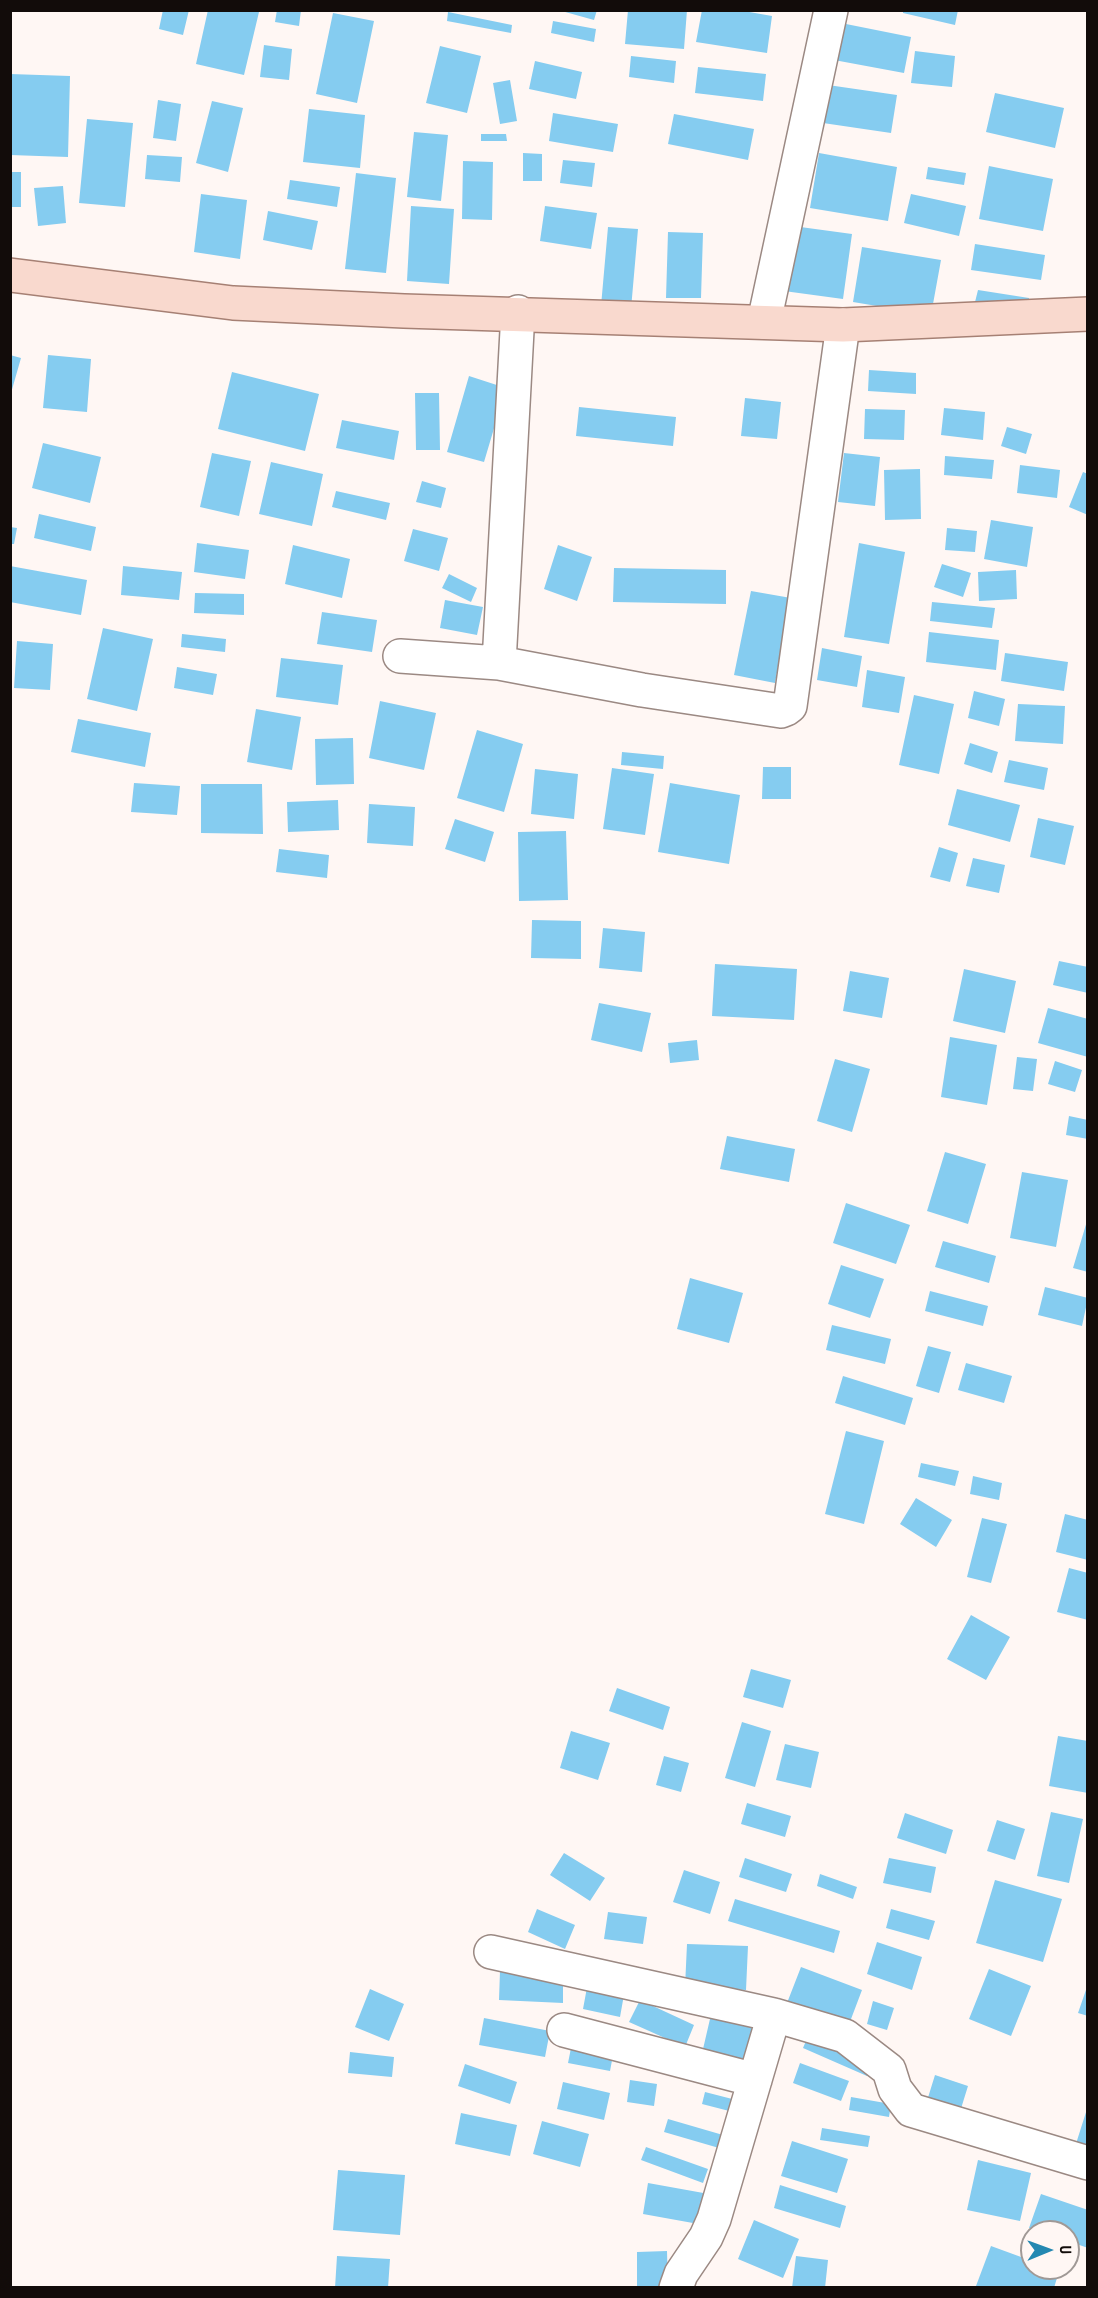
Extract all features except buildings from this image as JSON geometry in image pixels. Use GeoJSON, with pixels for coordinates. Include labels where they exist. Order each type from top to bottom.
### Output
{"type":"FeatureCollection","features":[{"type":"Feature","properties":{"kind":"main road"},"geometry":{"type":"LineString","coordinates":[[10,275],[233,303],[843,325],[1088,314]]}},
{"type":"Feature","properties":{"kind":"street"},"geometry":{"type":"LineString","coordinates":[[764,322],[831,10]]}},
{"type":"Feature","properties":{"kind":"street"},"geometry":{"type":"LineString","coordinates":[[499,663],[518,312]]}},
{"type":"Feature","properties":{"kind":"street"},"geometry":{"type":"LineString","coordinates":[[400,656],[499,663],[781,711],[790,706],[843,325]]}},
{"type":"Feature","properties":{"kind":"street"},"geometry":{"type":"LineString","coordinates":[[491,1952],[774,2015],[845,2036],[889,2070],[895,2089],[911,2110],[1088,2163]]}},
{"type":"Feature","properties":{"kind":"street"},"geometry":{"type":"LineString","coordinates":[[676,2288],[681,2274],[706,2237],[714,2219],[774,2015]]}},
{"type":"Feature","properties":{"kind":"street"},"geometry":{"type":"LineString","coordinates":[[564,2030],[755,2080]]}}]}
